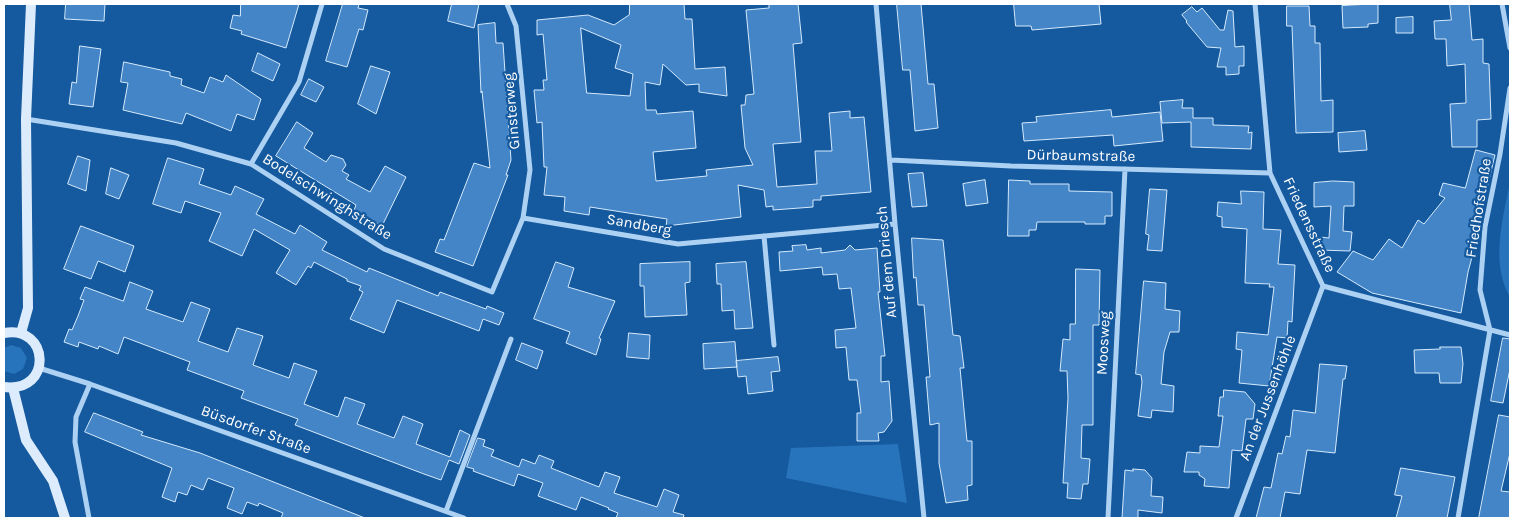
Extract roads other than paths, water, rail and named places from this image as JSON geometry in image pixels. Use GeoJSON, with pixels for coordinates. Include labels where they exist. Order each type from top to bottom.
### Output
{"type":"FeatureCollection","features":[{"type":"Feature","properties":{"kind":"main road"},"geometry":{"type":"LineString","coordinates":[[21,333],[28,308],[26,119],[31,4]]}},
{"type":"Feature","properties":{"kind":"main road"},"geometry":{"type":"LineString","coordinates":[[4,332],[21,333],[29,337],[39,351],[39,368],[29,382],[9,387],[26,440],[53,481],[66,518]]}},
{"type":"Feature","properties":{"kind":"street"},"geometry":{"type":"LineString","coordinates":[[251,164],[299,82],[322,4]]}},
{"type":"Feature","properties":{"kind":"street","name":"Ginsterweg"},"geometry":{"type":"LineString","coordinates":[[507,4],[516,26],[530,170],[523,218]]}},
{"type":"Feature","properties":{"kind":"street","name":"Auf dem Driesch"},"geometry":{"type":"LineString","coordinates":[[876,4],[891,160],[895,224],[924,518]]}},
{"type":"Feature","properties":{"kind":"street","name":"Friedensstraße"},"geometry":{"type":"LineString","coordinates":[[1255,4],[1270,173],[1323,286],[1510,335]]}},
{"type":"Feature","properties":{"kind":"street"},"geometry":{"type":"LineString","coordinates":[[1502,4],[1510,48]]}},
{"type":"Feature","properties":{"kind":"street","name":"Friedhofstraße"},"geometry":{"type":"LineString","coordinates":[[1490,330],[1480,290],[1485,227],[1510,88]]}},
{"type":"Feature","properties":{"kind":"street","name":"Bodelschwinghstraße"},"geometry":{"type":"LineString","coordinates":[[26,119],[176,143],[251,164],[384,249],[492,292],[523,218]]}},
{"type":"Feature","properties":{"kind":"street","name":"Dürbaumstraße"},"geometry":{"type":"LineString","coordinates":[[891,160],[1270,173]]}},
{"type":"Feature","properties":{"kind":"street","name":"Moosweg"},"geometry":{"type":"LineString","coordinates":[[1108,518],[1126,169]]}},
{"type":"Feature","properties":{"kind":"street","name":"Sandberg"},"geometry":{"type":"LineString","coordinates":[[523,218],[678,244],[895,224]]}},
{"type":"Feature","properties":{"kind":"street"},"geometry":{"type":"LineString","coordinates":[[764,236],[774,344]]}},
{"type":"Feature","properties":{"kind":"street","name":"An der Jussenhöhle"},"geometry":{"type":"LineString","coordinates":[[1236,518],[1323,286]]}},
{"type":"Feature","properties":{"kind":"street"},"geometry":{"type":"LineString","coordinates":[[1458,518],[1490,330]]}},
{"type":"Feature","properties":{"kind":"street"},"geometry":{"type":"LineString","coordinates":[[446,512],[512,339]]}},
{"type":"Feature","properties":{"kind":"street","name":"Büsdorfer Straße"},"geometry":{"type":"LineString","coordinates":[[39,368],[90,384],[464,518]]}},
{"type":"Feature","properties":{"kind":"street"},"geometry":{"type":"LineString","coordinates":[[89,518],[74,442],[76,417],[90,384]]}}]}
